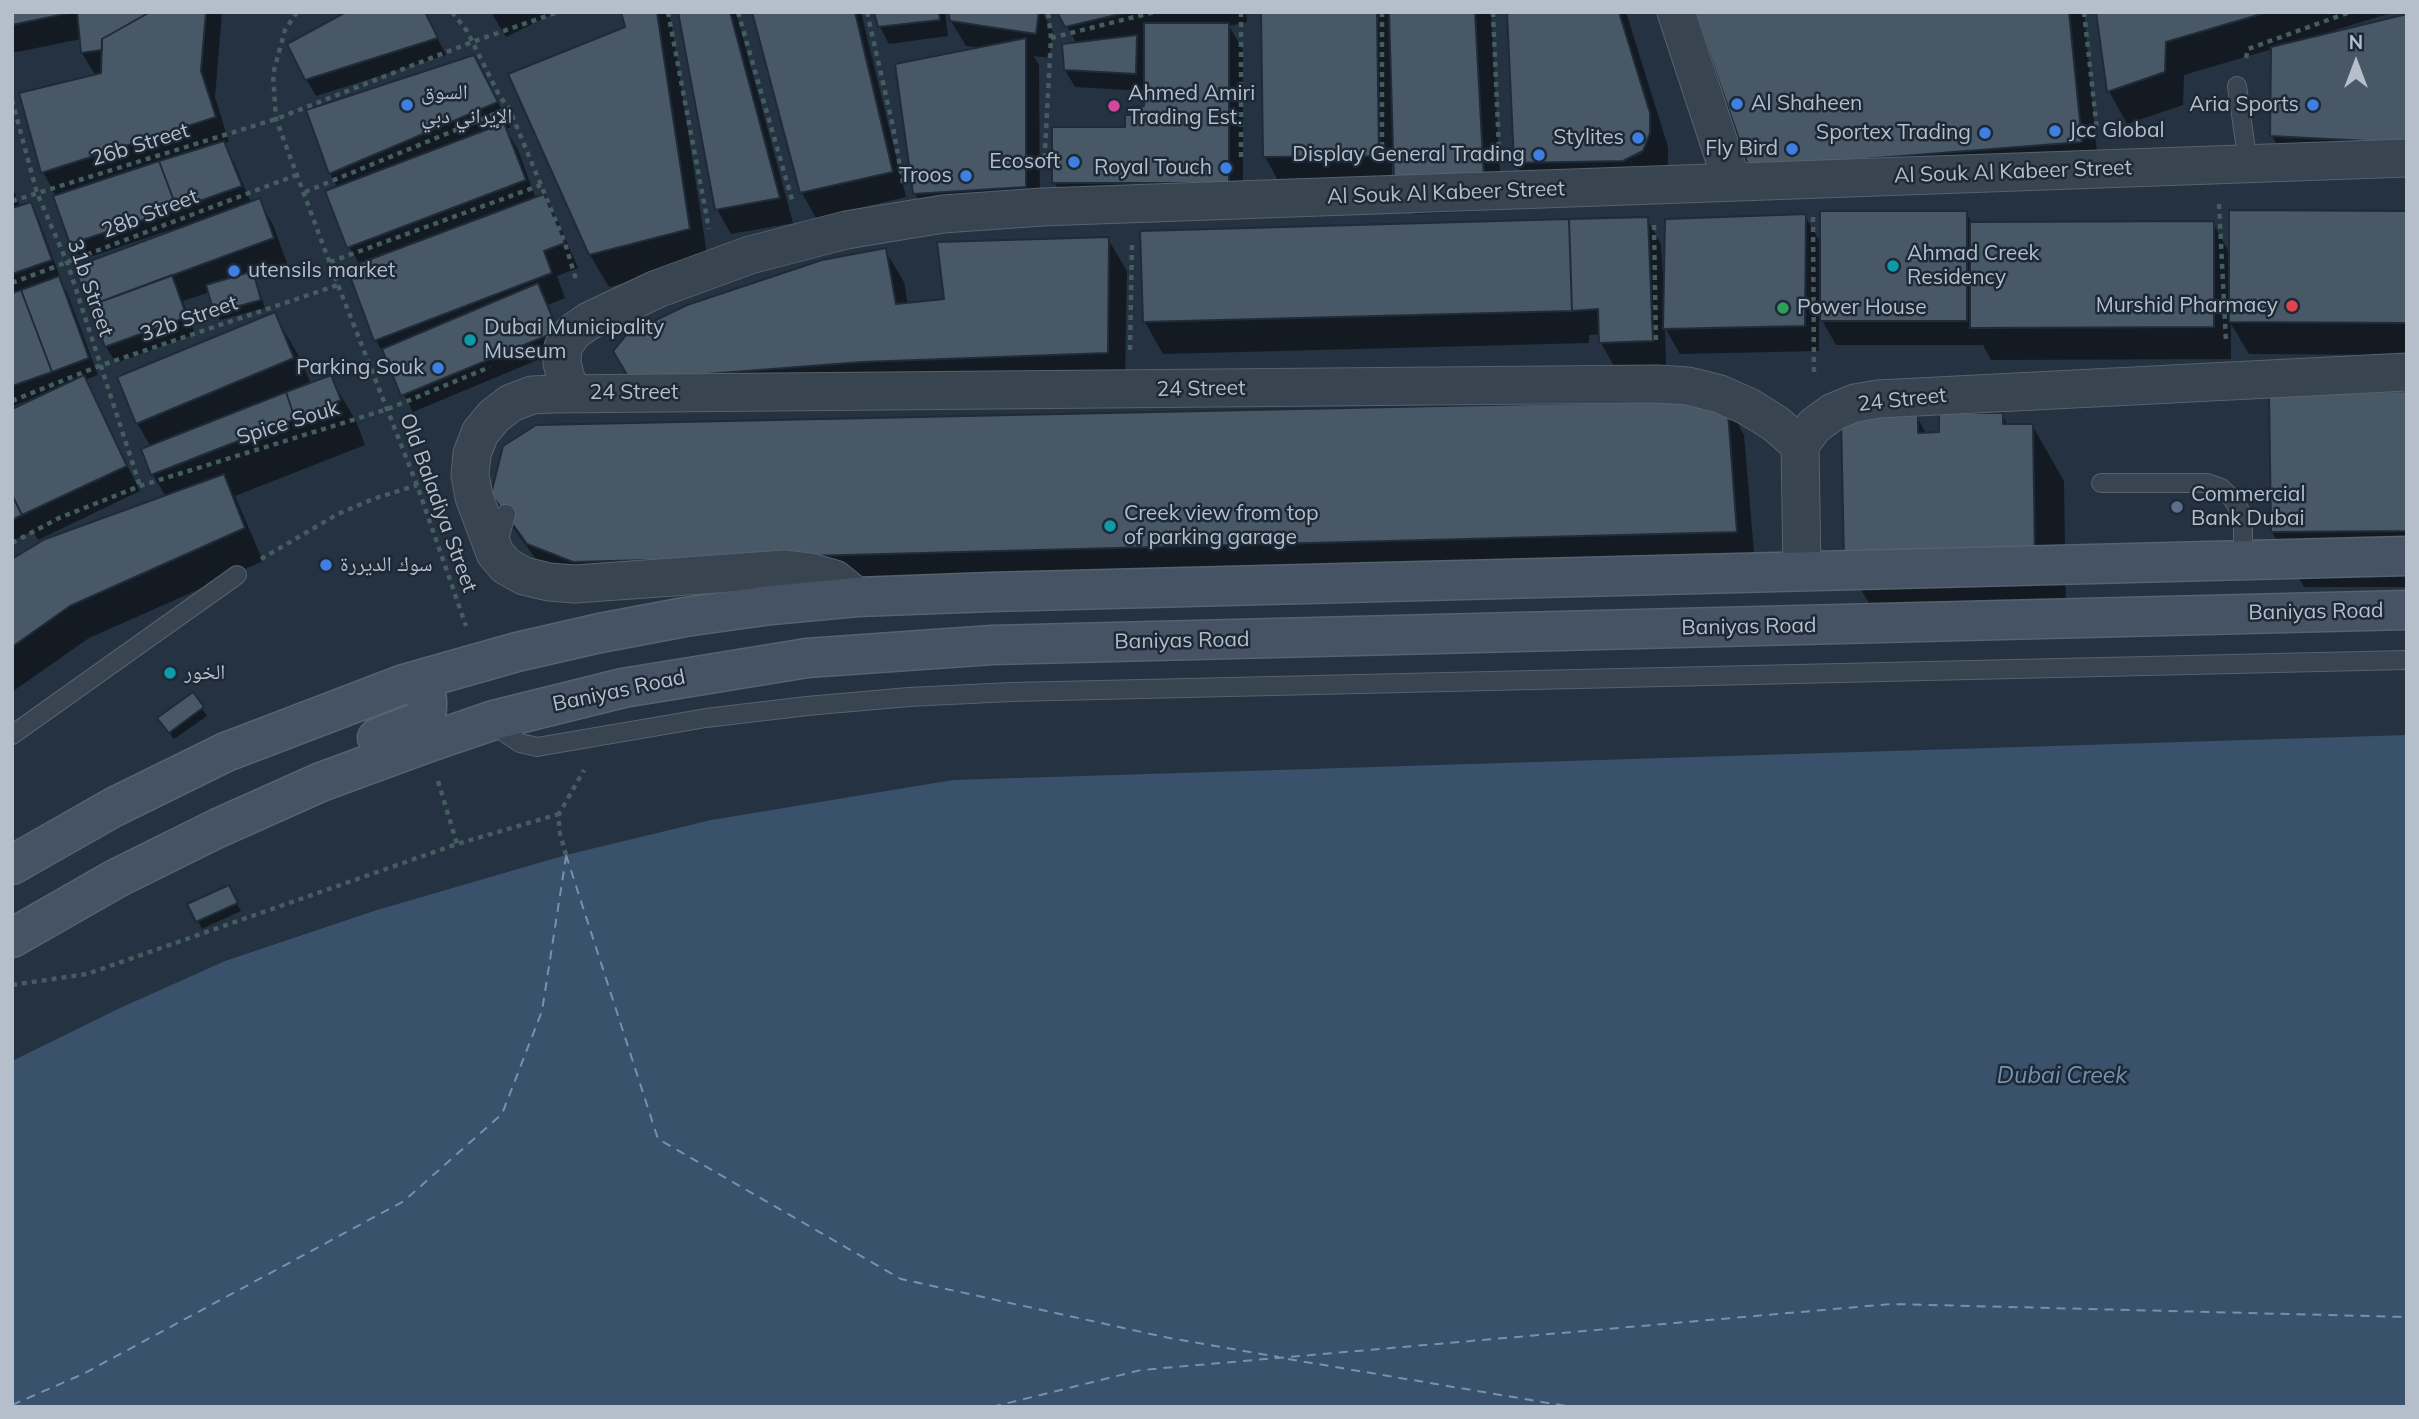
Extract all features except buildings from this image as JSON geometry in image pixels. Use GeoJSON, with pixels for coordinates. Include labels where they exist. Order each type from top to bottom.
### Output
{"type":"FeatureCollection","features":[{"type":"Feature","properties":{"kind":"main road"},"geometry":{"type":"LineString","coordinates":[[12,865],[114,807],[226,752],[404,684],[586,636],[685,617],[858,597],[2407,556]]}},
{"type":"Feature","properties":{"kind":"main road","name":"Baniyas Road"},"geometry":{"type":"LineString","coordinates":[[15,944],[117,878],[218,828],[321,782],[427,743],[494,720],[623,688],[807,658],[992,645],[2407,610]]}},
{"type":"Feature","properties":{"kind":"main road"},"geometry":{"type":"LineString","coordinates":[[672,680],[634,670],[630,654],[639,638],[685,617]]}},
{"type":"Feature","properties":{"kind":"main road"},"geometry":{"type":"LineString","coordinates":[[218,828],[243,794],[260,783],[423,718],[427,699],[422,690],[414,685],[404,684]]}},
{"type":"Feature","properties":{"kind":"street"},"geometry":{"type":"LineString","coordinates":[[1676,12],[1732,182]]}},
{"type":"Feature","properties":{"kind":"street","name":"Al Souk Al Kabeer Street"},"geometry":{"type":"LineString","coordinates":[[574,394],[564,371],[564,347],[573,332],[589,321],[657,289],[750,256],[846,230],[943,214],[1042,207],[2407,158]]}},
{"type":"Feature","properties":{"kind":"street","name":"24 Street"},"geometry":{"type":"LineString","coordinates":[[495,553],[474,497],[470,475],[472,453],[480,433],[494,416],[511,403],[532,395],[1657,384],[1688,386],[1720,394],[1749,407],[1776,424],[1807,436],[1833,412],[1855,403],[1878,399],[2407,372]]}},
{"type":"Feature","properties":{"kind":"street"},"geometry":{"type":"LineString","coordinates":[[1802,571],[1807,436]]}},
{"type":"Feature","properties":{"kind":"street"},"geometry":{"type":"LineString","coordinates":[[495,553],[506,566],[524,576],[549,582],[601,583],[785,569],[835,579],[858,597]]}},
{"type":"Feature","properties":{"kind":"lane"},"geometry":{"type":"LineString","coordinates":[[2233,164],[2237,86]]}},
{"type":"Feature","properties":{"kind":"lane"},"geometry":{"type":"LineString","coordinates":[[2101,484],[2207,483],[2221,488],[2232,498],[2240,511],[2243,560]]}},
{"type":"Feature","properties":{"kind":"lane"},"geometry":{"type":"LineString","coordinates":[[495,553],[506,514]]}},
{"type":"Feature","properties":{"kind":"lane"},"geometry":{"type":"LineString","coordinates":[[12,735],[237,575]]}},
{"type":"Feature","properties":{"kind":"lane"},"geometry":{"type":"LineString","coordinates":[[494,720],[505,733],[520,743],[537,747],[706,718],[909,697],[2407,660]]}},
{"type":"Feature","properties":{"kind":"path","name":"Old Baladiya Street"},"geometry":{"type":"LineString","coordinates":[[297,12],[285,30],[273,74],[276,119],[417,485],[478,663]]}},
{"type":"Feature","properties":{"kind":"path"},"geometry":{"type":"LineString","coordinates":[[452,12],[472,42],[500,97],[509,108],[565,243],[589,321]]}},
{"type":"Feature","properties":{"kind":"path","name":"26b Street"},"geometry":{"type":"LineString","coordinates":[[12,201],[276,119],[472,42],[558,12]]}},
{"type":"Feature","properties":{"kind":"path"},"geometry":{"type":"LineString","coordinates":[[668,12],[716,268]]}},
{"type":"Feature","properties":{"kind":"path"},"geometry":{"type":"LineString","coordinates":[[738,12],[804,241]]}},
{"type":"Feature","properties":{"kind":"path"},"geometry":{"type":"LineString","coordinates":[[867,12],[893,127],[909,219]]}},
{"type":"Feature","properties":{"kind":"path"},"geometry":{"type":"LineString","coordinates":[[1042,207],[1051,38],[1048,12]]}},
{"type":"Feature","properties":{"kind":"path"},"geometry":{"type":"LineString","coordinates":[[1051,38],[1154,12]]}},
{"type":"Feature","properties":{"kind":"path"},"geometry":{"type":"LineString","coordinates":[[1241,12],[1241,200]]}},
{"type":"Feature","properties":{"kind":"path"},"geometry":{"type":"LineString","coordinates":[[1382,12],[1382,195]]}},
{"type":"Feature","properties":{"kind":"path"},"geometry":{"type":"LineString","coordinates":[[1493,12],[1501,191]]}},
{"type":"Feature","properties":{"kind":"path"},"geometry":{"type":"LineString","coordinates":[[2084,12],[2102,169]]}},
{"type":"Feature","properties":{"kind":"path"},"geometry":{"type":"LineString","coordinates":[[2237,86],[2248,49],[2350,12]]}},
{"type":"Feature","properties":{"kind":"path","name":"31b Street"},"geometry":{"type":"LineString","coordinates":[[12,100],[37,194],[67,262],[140,486]]}},
{"type":"Feature","properties":{"kind":"path"},"geometry":{"type":"LineString","coordinates":[[305,192],[509,108]]}},
{"type":"Feature","properties":{"kind":"path"},"geometry":{"type":"LineString","coordinates":[[2228,381],[2233,164]]}},
{"type":"Feature","properties":{"kind":"path","name":"28b Street"},"geometry":{"type":"LineString","coordinates":[[12,283],[299,174]]}},
{"type":"Feature","properties":{"kind":"path"},"geometry":{"type":"LineString","coordinates":[[1807,436],[1812,180]]}},
{"type":"Feature","properties":{"kind":"path"},"geometry":{"type":"LineString","coordinates":[[330,262],[541,185]]}},
{"type":"Feature","properties":{"kind":"path"},"geometry":{"type":"LineString","coordinates":[[1653,185],[1657,384]]}},
{"type":"Feature","properties":{"kind":"path"},"geometry":{"type":"LineString","coordinates":[[1129,390],[1133,204]]}},
{"type":"Feature","properties":{"kind":"path","name":"32b Street"},"geometry":{"type":"LineString","coordinates":[[12,401],[99,366],[338,285]]}},
{"type":"Feature","properties":{"kind":"path","name":"Spice Souk"},"geometry":{"type":"LineString","coordinates":[[12,543],[59,518],[140,486],[388,409],[502,362]]}},
{"type":"Feature","properties":{"kind":"path"},"geometry":{"type":"LineString","coordinates":[[237,575],[304,532],[338,514],[417,485]]}},
{"type":"Feature","properties":{"kind":"path"},"geometry":{"type":"LineString","coordinates":[[566,855],[559,830],[559,814],[605,735]]}},
{"type":"Feature","properties":{"kind":"path"},"geometry":{"type":"LineString","coordinates":[[427,743],[457,844]]}},
{"type":"Feature","properties":{"kind":"path"},"geometry":{"type":"LineString","coordinates":[[12,985],[88,974],[457,844],[559,814]]}},
{"type":"Feature","properties":{"kind":"water","name":"Dubai Creek"},"geometry":{"type":"Polygon","coordinates":[[[2407,735],[2407,1407],[12,1407],[12,1061],[225,961],[377,910],[566,855],[711,820],[953,780],[2407,735]]]}},
{"type":"Feature","properties":{"kind":"ferry route"},"geometry":{"type":"LineString","coordinates":[[566,855],[658,1139],[901,1279],[1169,1338],[1279,1357]]}},
{"type":"Feature","properties":{"kind":"ferry route"},"geometry":{"type":"LineString","coordinates":[[12,1405],[83,1374],[404,1201],[502,1114],[542,1011],[566,857]]}},
{"type":"Feature","properties":{"kind":"ferry route"},"geometry":{"type":"LineString","coordinates":[[992,1407],[1141,1370],[1891,1304],[2407,1317]]}},
{"type":"Feature","properties":{"kind":"ferry route"},"geometry":{"type":"LineString","coordinates":[[1288,1359],[1572,1407]]}},
{"type":"Feature","properties":{"kind":"place","name":"Al Shaheen"},"geometry":{"type":"Point","coordinates":[1737,104]}},
{"type":"Feature","properties":{"kind":"place","name":"السوق الإيراني دبي"},"geometry":{"type":"Point","coordinates":[407,105]}},
{"type":"Feature","properties":{"kind":"place","name":"Aria Sports"},"geometry":{"type":"Point","coordinates":[2313,105]}},
{"type":"Feature","properties":{"kind":"place","name":"Ahmed Amiri Trading Est."},"geometry":{"type":"Point","coordinates":[1114,106]}},
{"type":"Feature","properties":{"kind":"place","name":"Jcc Global"},"geometry":{"type":"Point","coordinates":[2055,131]}},
{"type":"Feature","properties":{"kind":"place","name":"Sportex Trading"},"geometry":{"type":"Point","coordinates":[1985,133]}},
{"type":"Feature","properties":{"kind":"place","name":"Stylites"},"geometry":{"type":"Point","coordinates":[1638,138]}},
{"type":"Feature","properties":{"kind":"place","name":"Fly Bird"},"geometry":{"type":"Point","coordinates":[1792,149]}},
{"type":"Feature","properties":{"kind":"place","name":"Display General Trading"},"geometry":{"type":"Point","coordinates":[1539,155]}},
{"type":"Feature","properties":{"kind":"place","name":"Ecosoft"},"geometry":{"type":"Point","coordinates":[1074,162]}},
{"type":"Feature","properties":{"kind":"place","name":"Royal Touch"},"geometry":{"type":"Point","coordinates":[1226,168]}},
{"type":"Feature","properties":{"kind":"place","name":"Troos"},"geometry":{"type":"Point","coordinates":[966,176]}},
{"type":"Feature","properties":{"kind":"place","name":"Ahmad Creek Residency"},"geometry":{"type":"Point","coordinates":[1893,266]}},
{"type":"Feature","properties":{"kind":"place","name":"utensils market"},"geometry":{"type":"Point","coordinates":[234,271]}},
{"type":"Feature","properties":{"kind":"place","name":"Murshid Pharmacy"},"geometry":{"type":"Point","coordinates":[2292,306]}},
{"type":"Feature","properties":{"kind":"place","name":"Power House"},"geometry":{"type":"Point","coordinates":[1783,308]}},
{"type":"Feature","properties":{"kind":"place","name":"Dubai Municipality Museum"},"geometry":{"type":"Point","coordinates":[470,340]}},
{"type":"Feature","properties":{"kind":"place","name":"Parking Souk"},"geometry":{"type":"Point","coordinates":[438,368]}},
{"type":"Feature","properties":{"kind":"place","name":"Commercial Bank Dubai"},"geometry":{"type":"Point","coordinates":[2177,507]}},
{"type":"Feature","properties":{"kind":"place","name":"Creek view from top of parking garage"},"geometry":{"type":"Point","coordinates":[1110,526]}},
{"type":"Feature","properties":{"kind":"place","name":"سوك الديررة"},"geometry":{"type":"Point","coordinates":[326,565]}},
{"type":"Feature","properties":{"kind":"place","name":"الخور"},"geometry":{"type":"Point","coordinates":[170,673]}}]}
